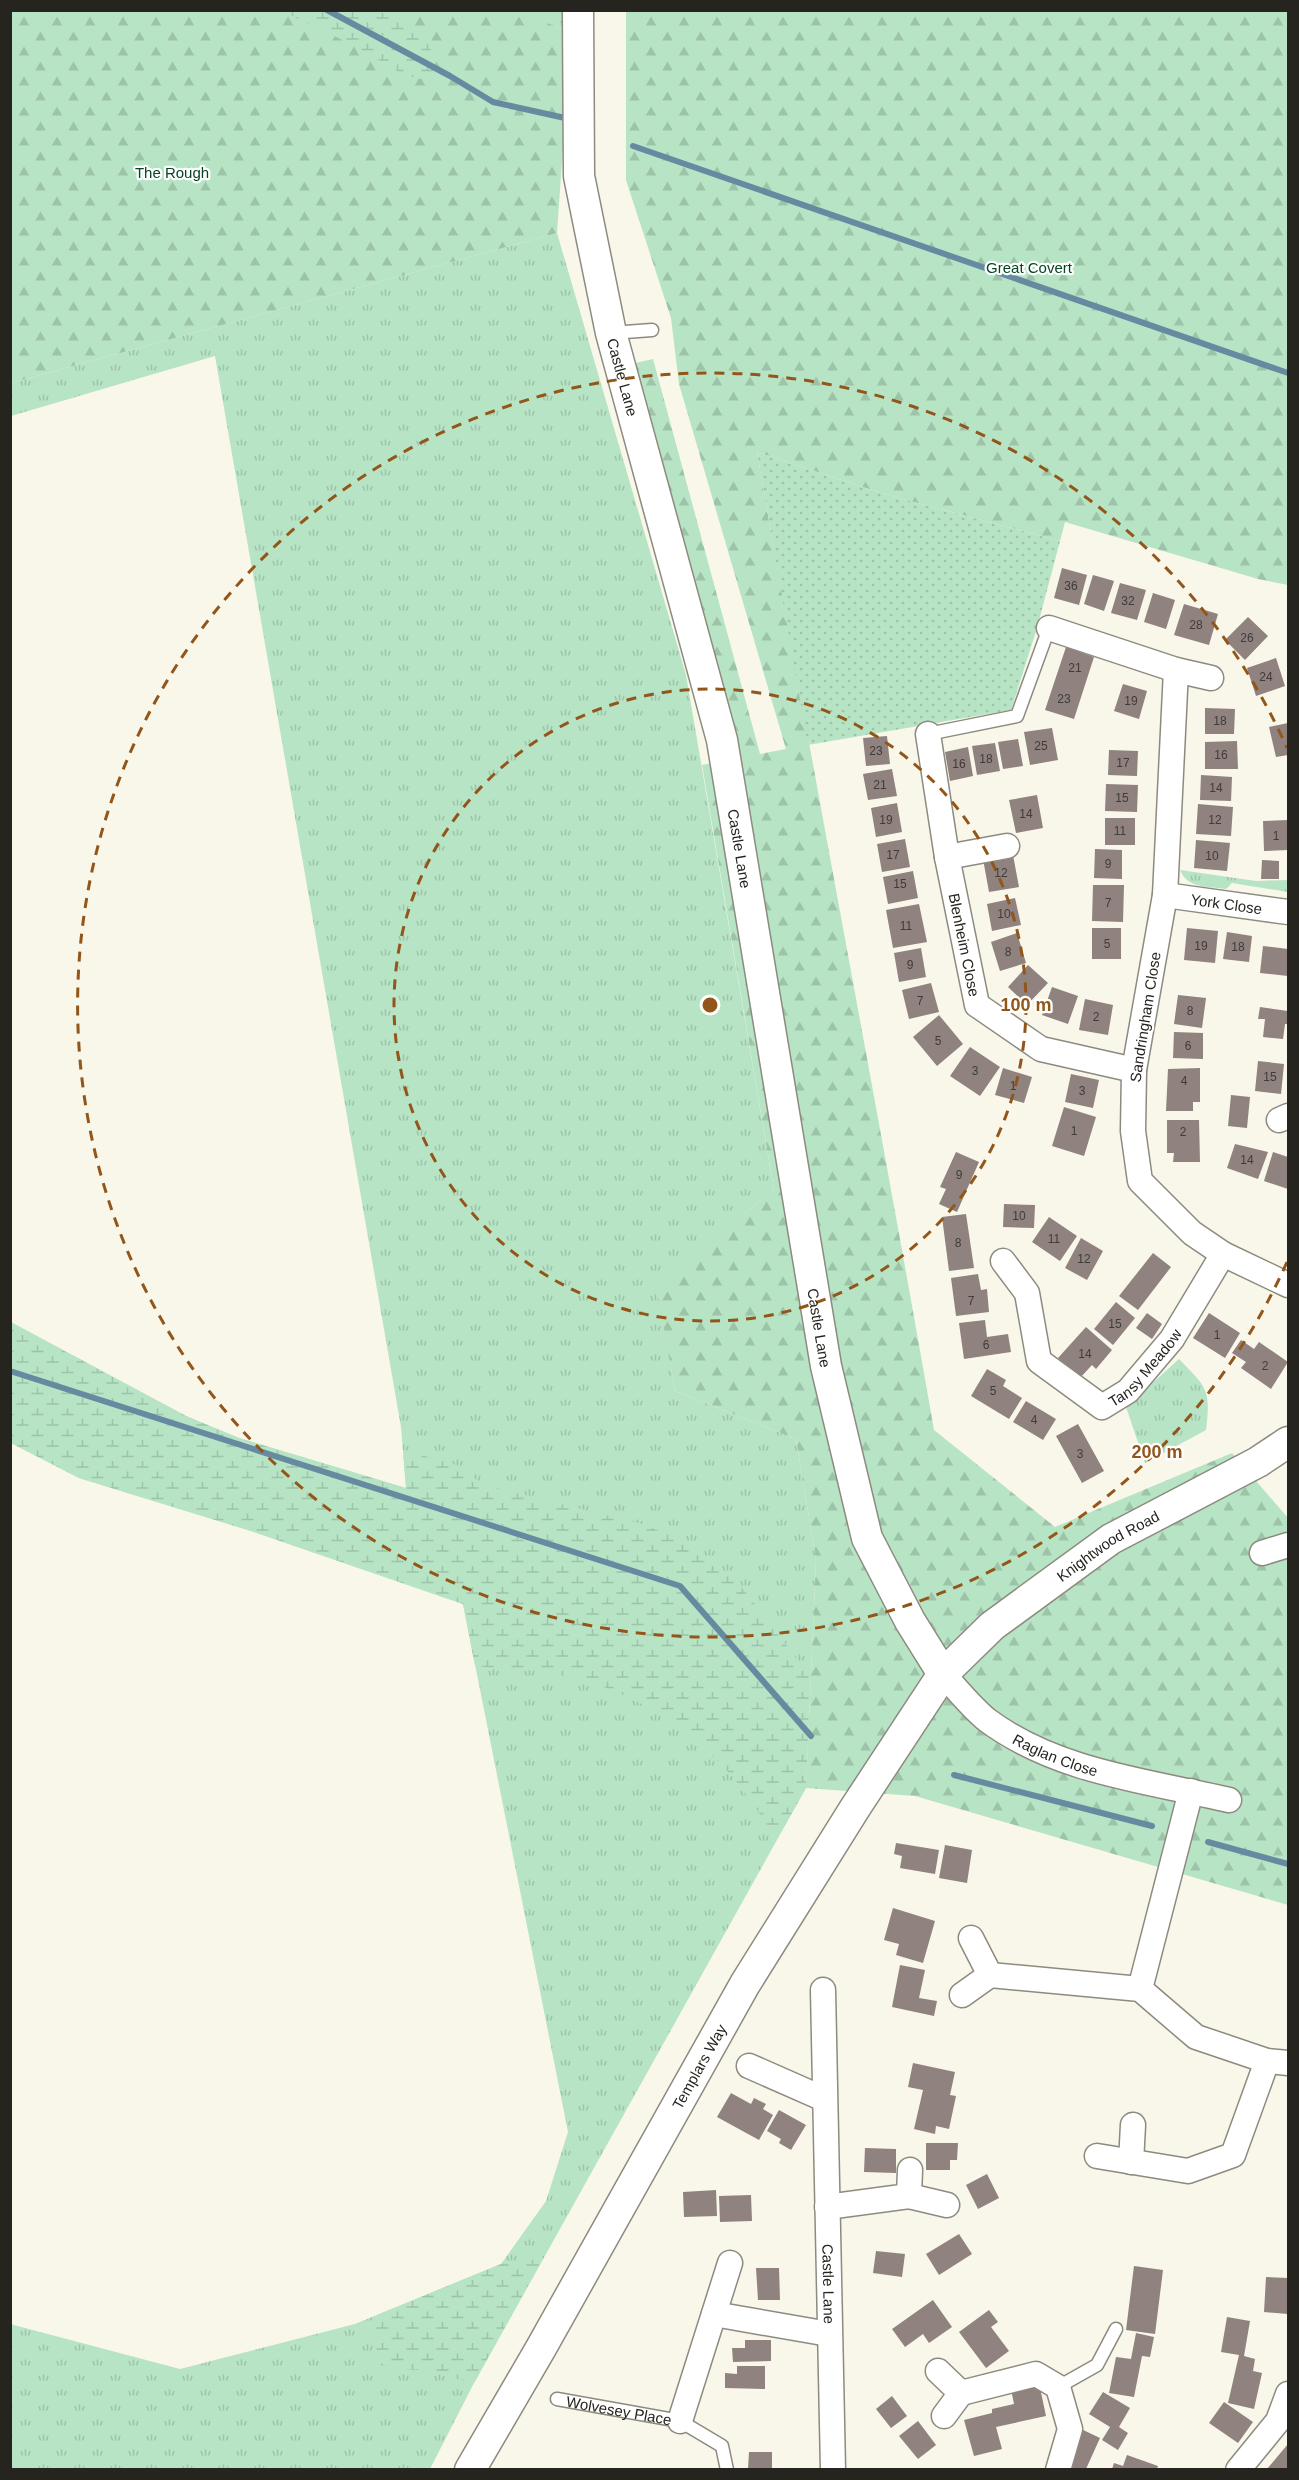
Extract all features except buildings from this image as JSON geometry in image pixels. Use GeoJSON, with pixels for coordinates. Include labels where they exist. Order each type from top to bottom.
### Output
{"type":"FeatureCollection","features":[{"type":"Feature","properties":{"kind":"street","name":"Castle Lane"},"geometry":{"type":"LineString","coordinates":[[579,10],[579,176],[611,333],[722,740],[826,1366],[867,1538],[910,1621],[943,1674]]}},
{"type":"Feature","properties":{"kind":"street"},"geometry":{"type":"LineString","coordinates":[[1049,628],[1176,670],[1211,678]]}},
{"type":"Feature","properties":{"kind":"street","name":"Sandringham Close"},"geometry":{"type":"LineString","coordinates":[[1176,670],[1165,895],[1134,1071],[1133,1131],[1140,1181],[1192,1233],[1223,1254],[1288,1286]]}},
{"type":"Feature","properties":{"kind":"street","name":"Blenheim Close"},"geometry":{"type":"LineString","coordinates":[[928,734],[947,857],[977,1005],[1041,1050],[1134,1071]]}},
{"type":"Feature","properties":{"kind":"street"},"geometry":{"type":"LineString","coordinates":[[947,857],[1007,846]]}},
{"type":"Feature","properties":{"kind":"street","name":"York Close"},"geometry":{"type":"LineString","coordinates":[[1165,895],[1288,912]]}},
{"type":"Feature","properties":{"kind":"street","name":"Tansy Meadow"},"geometry":{"type":"LineString","coordinates":[[1003,1261],[1027,1293],[1039,1362],[1102,1407],[1128,1391],[1172,1339],[1223,1254]]}},
{"type":"Feature","properties":{"kind":"street","name":"Knightwood Road"},"geometry":{"type":"LineString","coordinates":[[943,1674],[992,1626],[1112,1539],[1258,1462],[1288,1442]]}},
{"type":"Feature","properties":{"kind":"street"},"geometry":{"type":"LineString","coordinates":[[1262,1553],[1288,1545]]}},
{"type":"Feature","properties":{"kind":"street","name":"Raglan Close"},"geometry":{"type":"LineString","coordinates":[[943,1674],[985,1719],[1019,1741],[1084,1767],[1229,1800]]}},
{"type":"Feature","properties":{"kind":"street","name":"Templars Way"},"geometry":{"type":"LineString","coordinates":[[470,2469],[541,2348],[745,1984],[855,1808],[943,1674]]}},
{"type":"Feature","properties":{"kind":"street"},"geometry":{"type":"LineString","coordinates":[[1140,1989],[1191,1791]]}},
{"type":"Feature","properties":{"kind":"street"},"geometry":{"type":"LineString","coordinates":[[971,1938],[990,1975]]}},
{"type":"Feature","properties":{"kind":"street"},"geometry":{"type":"LineString","coordinates":[[962,1995],[990,1975],[1140,1989],[1196,2037],[1278,2062],[1233,2155],[1188,2171],[1097,2156]]}},
{"type":"Feature","properties":{"kind":"street","name":"Castle Lane"},"geometry":{"type":"LineString","coordinates":[[823,1990],[833,2469]]}},
{"type":"Feature","properties":{"kind":"street"},"geometry":{"type":"LineString","coordinates":[[748,2066],[824,2098]]}},
{"type":"Feature","properties":{"kind":"street"},"geometry":{"type":"LineString","coordinates":[[1131,2162],[1133,2125]]}},
{"type":"Feature","properties":{"kind":"street"},"geometry":{"type":"LineString","coordinates":[[909,2196],[910,2170]]}},
{"type":"Feature","properties":{"kind":"street"},"geometry":{"type":"LineString","coordinates":[[826,2206],[909,2196],[947,2205]]}},
{"type":"Feature","properties":{"kind":"street","name":"Wolvesey Place"},"geometry":{"type":"LineString","coordinates":[[680,2421],[730,2263]]}},
{"type":"Feature","properties":{"kind":"street"},"geometry":{"type":"LineString","coordinates":[[714,2314],[830,2334]]}},
{"type":"Feature","properties":{"kind":"street"},"geometry":{"type":"LineString","coordinates":[[938,2371],[960,2393]]}},
{"type":"Feature","properties":{"kind":"street"},"geometry":{"type":"LineString","coordinates":[[944,2416],[960,2393],[1036,2373],[1058,2387],[1070,2429],[1058,2469]]}},
{"type":"Feature","properties":{"kind":"street"},"geometry":{"type":"LineString","coordinates":[[1238,2469],[1278,2421],[1288,2394]]}},
{"type":"Feature","properties":{"kind":"lane"},"geometry":{"type":"LineString","coordinates":[[611,333],[652,330]]}},
{"type":"Feature","properties":{"kind":"lane"},"geometry":{"type":"LineString","coordinates":[[928,734],[1017,716],[1049,628]]}},
{"type":"Feature","properties":{"kind":"lane"},"geometry":{"type":"LineString","coordinates":[[1058,2387],[1097,2365],[1116,2329]]}},
{"type":"Feature","properties":{"kind":"lane","name":"Wolvesey Place"},"geometry":{"type":"LineString","coordinates":[[557,2399],[680,2421],[722,2446],[727,2469]]}},
{"type":"Feature","properties":{"kind":"green space","name":"The Rough"},"geometry":{"type":"Polygon","coordinates":[[[518,10],[564,30],[565,118],[557,233],[11,383],[11,11],[518,10]]]}},
{"type":"Feature","properties":{"kind":"green space"},"geometry":{"type":"Polygon","coordinates":[[[282,11],[378,11],[419,29],[436,59],[430,81],[404,75],[357,47],[282,11]]]}},
{"type":"Feature","properties":{"kind":"green space"},"geometry":{"type":"Polygon","coordinates":[[[518,11],[564,11],[564,30],[518,11]]]}},
{"type":"Feature","properties":{"kind":"green space","name":"Great Covert"},"geometry":{"type":"Polygon","coordinates":[[[626,11],[1288,11],[1288,585],[1258,579],[1065,522],[1060,541],[884,494],[757,452],[934,1430],[1055,1527],[1232,1453],[1288,1518],[1288,1905],[915,1796],[806,1788],[816,1560],[796,1439],[675,1391],[656,1284],[774,1190],[702,765],[733,759],[631,364],[653,359],[760,754],[786,749],[679,384],[671,318],[626,180],[626,11]]]}},
{"type":"Feature","properties":{"kind":"green space"},"geometry":{"type":"Polygon","coordinates":[[[557,233],[686,675],[774,1190],[657,1284],[675,1391],[796,1439],[816,1560],[806,1788],[474,2383],[430,2469],[11,2469],[10,2324],[180,2369],[355,2324],[501,2264],[546,2201],[568,2132],[463,1604],[251,1531],[79,1478],[11,1443],[11,1322],[186,1416],[239,1438],[406,1488],[401,1427],[215,356],[11,416],[11,383],[557,233]]]}},
{"type":"Feature","properties":{"kind":"green space"},"geometry":{"type":"Polygon","coordinates":[[[757,452],[884,494],[1060,541],[1037,628],[1011,710],[808,745],[757,452]]]}},
{"type":"Feature","properties":{"kind":"green space"},"geometry":{"type":"Polygon","coordinates":[[[1180,870],[1256,881],[1288,880],[1288,892],[1232,883],[1226,889],[1193,884],[1183,876],[1180,870]]]}},
{"type":"Feature","properties":{"kind":"green space"},"geometry":{"type":"Polygon","coordinates":[[[10,1322],[186,1416],[239,1438],[406,1488],[403,1450],[454,1464],[484,1485],[642,1524],[693,1545],[743,1589],[810,1676],[806,1788],[777,1839],[743,1790],[708,1751],[666,1718],[644,1705],[596,1684],[559,1674],[475,1666],[463,1604],[251,1531],[79,1478],[11,1443],[10,1322]]]}},
{"type":"Feature","properties":{"kind":"green space"},"geometry":{"type":"Polygon","coordinates":[[[1179,1359],[1205,1390],[1208,1406],[1206,1430],[1145,1463],[1126,1407],[1179,1359]]]}},
{"type":"Feature","properties":{"kind":"green space"},"geometry":{"type":"Polygon","coordinates":[[[543,2259],[474,2383],[422,2370],[395,2369],[375,2361],[373,2336],[377,2315],[501,2264],[543,2259]]]}},
{"type":"Feature","properties":{"kind":"waterway"},"geometry":{"type":"LineString","coordinates":[[327,10],[450,76],[493,102],[565,118]]}},
{"type":"Feature","properties":{"kind":"waterway"},"geometry":{"type":"LineString","coordinates":[[633,146],[1288,373]]}},
{"type":"Feature","properties":{"kind":"waterway"},"geometry":{"type":"LineString","coordinates":[[10,1371],[680,1586],[811,1736]]}},
{"type":"Feature","properties":{"kind":"waterway"},"geometry":{"type":"LineString","coordinates":[[954,1775],[1152,1826]]}},
{"type":"Feature","properties":{"kind":"waterway"},"geometry":{"type":"LineString","coordinates":[[1208,1842],[1288,1864]]}}]}
